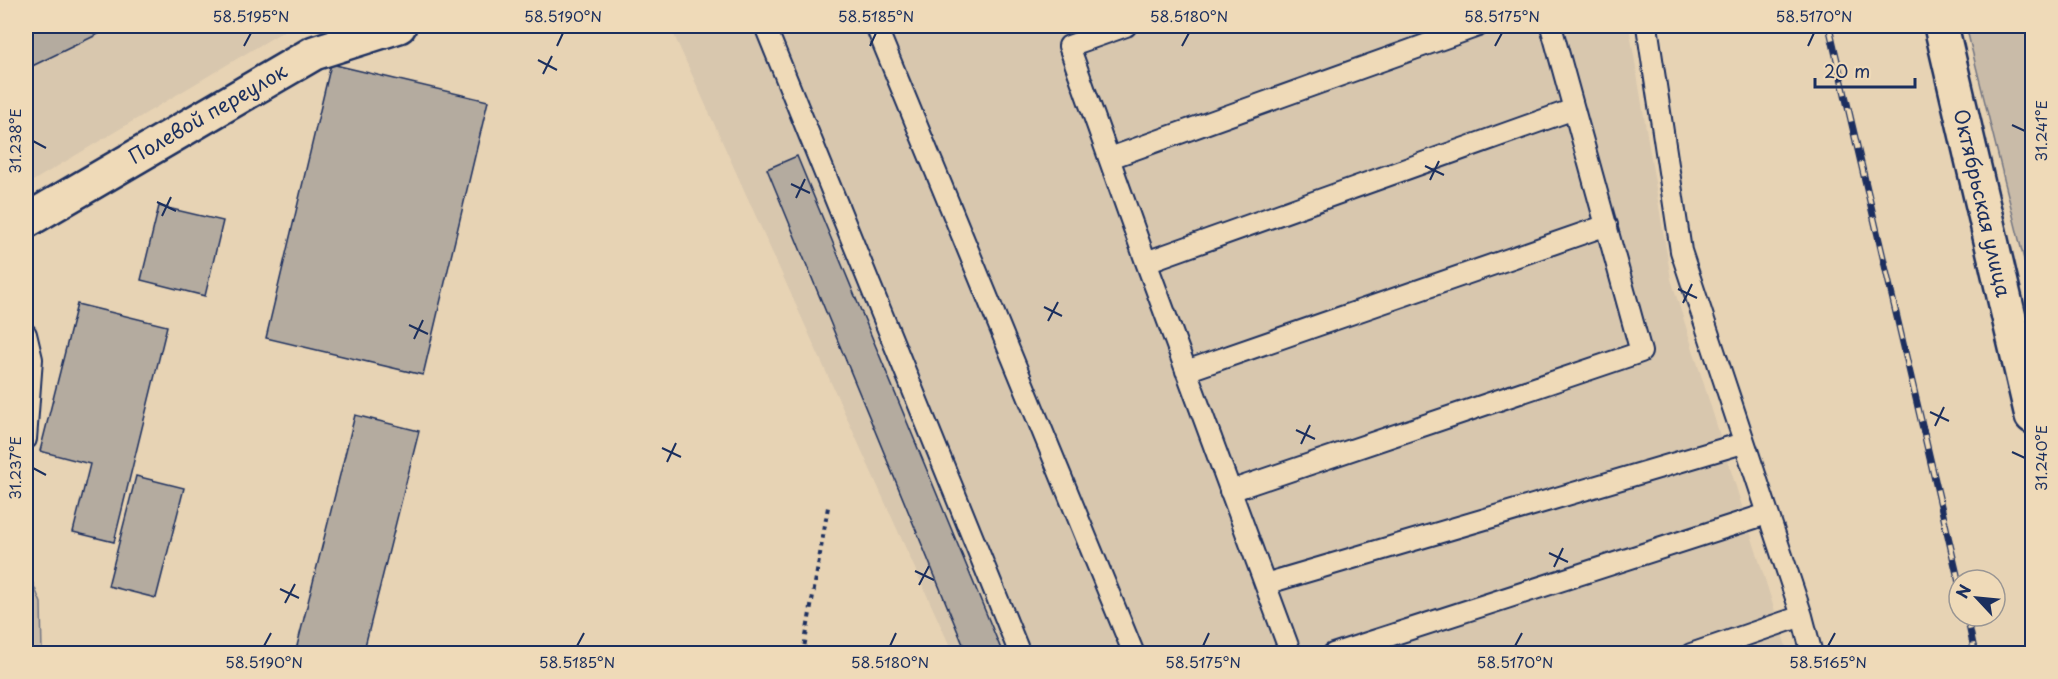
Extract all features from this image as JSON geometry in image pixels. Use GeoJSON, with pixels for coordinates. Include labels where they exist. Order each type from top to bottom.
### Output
{"type":"FeatureCollection","features":[{"type":"Feature","properties":{"kind":"street","name":"Полевой переулок"},"geometry":{"type":"LineString","coordinates":[[26,221],[314,53],[399,26]]}},
{"type":"Feature","properties":{"kind":"street","name":"Октябрьская улица"},"geometry":{"type":"LineString","coordinates":[[1941,26],[2032,416]]}},
{"type":"Feature","properties":{"kind":"lane"},"geometry":{"type":"LineString","coordinates":[[765,26],[1020,654]]}},
{"type":"Feature","properties":{"kind":"lane"},"geometry":{"type":"LineString","coordinates":[[876,26],[1134,654]]}},
{"type":"Feature","properties":{"kind":"lane"},"geometry":{"type":"LineString","coordinates":[[1126,26],[1070,46],[1146,262],[1291,654]]}},
{"type":"Feature","properties":{"kind":"lane"},"geometry":{"type":"LineString","coordinates":[[1110,158],[1478,26]]}},
{"type":"Feature","properties":{"kind":"lane"},"geometry":{"type":"LineString","coordinates":[[1230,490],[1641,352],[1551,26]]}},
{"type":"Feature","properties":{"kind":"lane"},"geometry":{"type":"LineString","coordinates":[[1647,26],[1681,251],[1802,616],[1812,654]]}},
{"type":"Feature","properties":{"kind":"lane"},"geometry":{"type":"LineString","coordinates":[[1146,262],[1574,109]]}},
{"type":"Feature","properties":{"kind":"lane"},"geometry":{"type":"LineString","coordinates":[[1186,370],[1607,225]]}},
{"type":"Feature","properties":{"kind":"lane"},"geometry":{"type":"LineString","coordinates":[[26,334],[32,359],[26,439]]}},
{"type":"Feature","properties":{"kind":"lane"},"geometry":{"type":"LineString","coordinates":[[1265,584],[1743,443]]}},
{"type":"Feature","properties":{"kind":"lane"},"geometry":{"type":"LineString","coordinates":[[1333,654],[1767,514]]}},
{"type":"Feature","properties":{"kind":"lane"},"geometry":{"type":"LineString","coordinates":[[1691,654],[1802,616]]}},
{"type":"Feature","properties":{"kind":"path"},"geometry":{"type":"LineString","coordinates":[[803,654],[828,507]]}},
{"type":"Feature","properties":{"kind":"shaded area"},"geometry":{"type":"Polygon","coordinates":[[[26,26],[296,26],[287,29],[26,185],[26,26]]]}},
{"type":"Feature","properties":{"kind":"shaded area"},"geometry":{"type":"Polygon","coordinates":[[[670,26],[1629,26],[1671,279],[1788,653],[953,653],[670,26]]]}},
{"type":"Feature","properties":{"kind":"shaded area"},"geometry":{"type":"Polygon","coordinates":[[[1966,26],[2032,26],[2032,292],[1966,26]]]}},
{"type":"Feature","properties":{"kind":"shaded area"},"geometry":{"type":"Polygon","coordinates":[[[26,567],[41,603],[42,653],[26,653],[26,567]]]}},
{"type":"Feature","properties":{"kind":"building"},"geometry":{"type":"Polygon","coordinates":[[[26,26],[115,26],[26,69],[26,26]]]}},
{"type":"Feature","properties":{"kind":"building"},"geometry":{"type":"Polygon","coordinates":[[[331,64],[488,101],[423,375],[266,338],[331,64]]]}},
{"type":"Feature","properties":{"kind":"building"},"geometry":{"type":"Polygon","coordinates":[[[797,156],[1003,654],[967,654],[767,169],[797,156]]]}},
{"type":"Feature","properties":{"kind":"building"},"geometry":{"type":"Polygon","coordinates":[[[159,206],[223,221],[205,296],[141,280],[159,206]]]}},
{"type":"Feature","properties":{"kind":"building"},"geometry":{"type":"Polygon","coordinates":[[[77,304],[167,326],[114,542],[73,532],[90,464],[40,451],[77,304]]]}},
{"type":"Feature","properties":{"kind":"building"},"geometry":{"type":"Polygon","coordinates":[[[355,415],[419,431],[363,654],[295,654],[355,415]]]}},
{"type":"Feature","properties":{"kind":"building"},"geometry":{"type":"Polygon","coordinates":[[[136,476],[184,488],[156,598],[108,586],[136,476]]]}},
{"type":"Feature","properties":{"kind":"railway"},"geometry":{"type":"LineString","coordinates":[[1829,26],[1955,568]]}},
{"type":"Feature","properties":{"kind":"railway"},"geometry":{"type":"LineString","coordinates":[[1970,628],[1975,654]]}}]}
